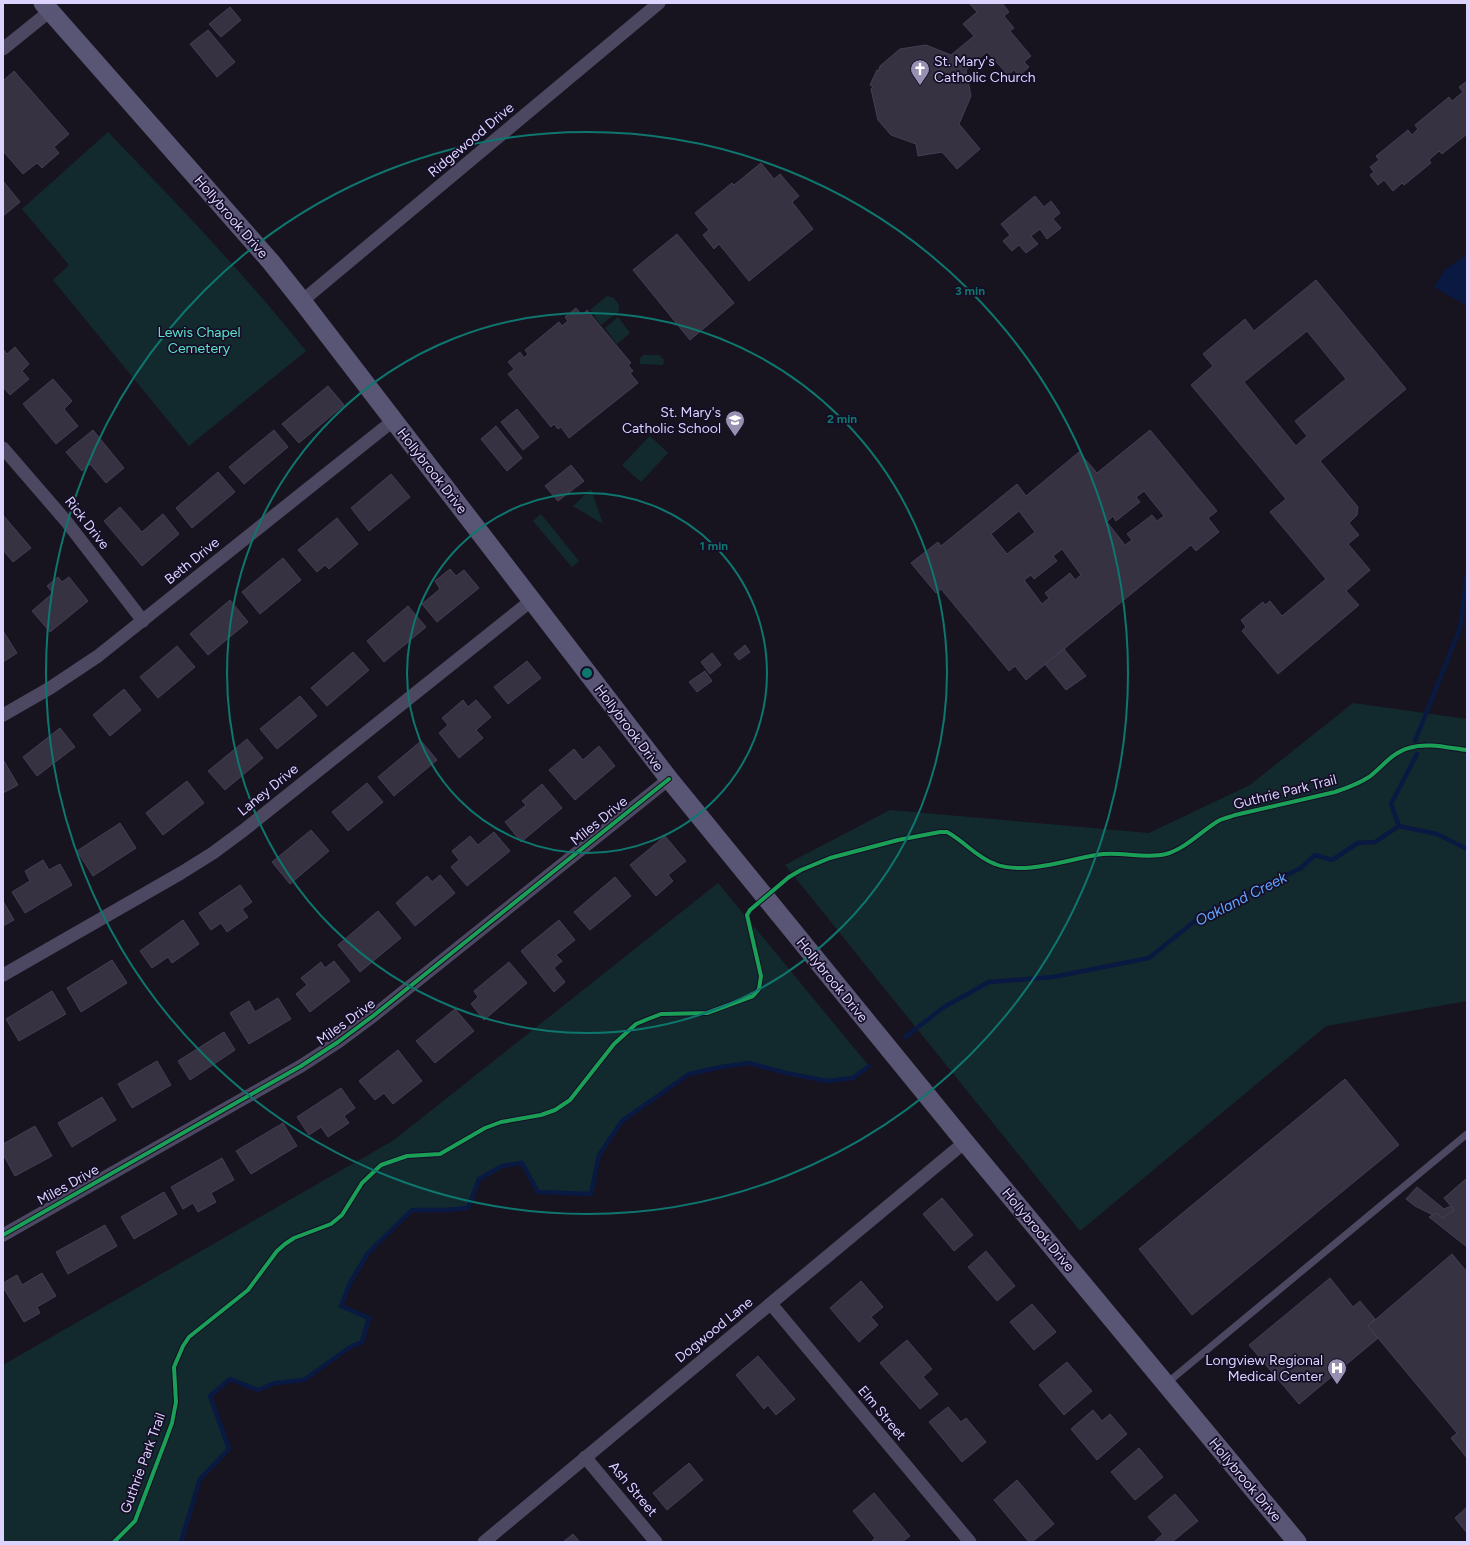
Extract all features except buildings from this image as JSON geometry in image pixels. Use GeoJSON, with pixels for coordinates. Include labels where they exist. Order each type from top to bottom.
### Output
{"type":"FeatureCollection","features":[{"type":"Feature","properties":{"kind":"main road","name":"Hollybrook Drive"},"geometry":{"type":"LineString","coordinates":[[46,7],[271,262],[669,779],[964,1142],[1297,1542]]}},
{"type":"Feature","properties":{"kind":"street","name":"Ridgewood Drive"},"geometry":{"type":"LineString","coordinates":[[302,301],[659,3]]}},
{"type":"Feature","properties":{"kind":"street"},"geometry":{"type":"LineString","coordinates":[[3,50],[46,7]]}},
{"type":"Feature","properties":{"kind":"street","name":"Beth Drive"},"geometry":{"type":"LineString","coordinates":[[3,715],[77,671],[143,621],[394,420]]}},
{"type":"Feature","properties":{"kind":"street","name":"Rick Drive"},"geometry":{"type":"LineString","coordinates":[[3,448],[66,521],[143,621]]}},
{"type":"Feature","properties":{"kind":"street","name":"Laney Drive"},"geometry":{"type":"LineString","coordinates":[[3,975],[182,874],[213,853],[244,830],[532,600]]}},
{"type":"Feature","properties":{"kind":"street","name":"Miles Drive"},"geometry":{"type":"LineString","coordinates":[[3,1235],[301,1066],[338,1042],[374,1016],[669,779]]}},
{"type":"Feature","properties":{"kind":"street","name":"Dogwood Lane"},"geometry":{"type":"LineString","coordinates":[[484,1542],[964,1142]]}},
{"type":"Feature","properties":{"kind":"street","name":"Elm Street"},"geometry":{"type":"LineString","coordinates":[[771,1304],[970,1542]]}},
{"type":"Feature","properties":{"kind":"street","name":"Ash Street"},"geometry":{"type":"LineString","coordinates":[[585,1457],[656,1542]]}},
{"type":"Feature","properties":{"kind":"lane"},"geometry":{"type":"LineString","coordinates":[[1166,1384],[1467,1134]]}},
{"type":"Feature","properties":{"kind":"green space","name":"Lewis Chapel Cemetery"},"geometry":{"type":"Polygon","coordinates":[[[108,132],[259,294],[306,351],[189,446],[53,280],[69,265],[22,209],[108,132]]]}},
{"type":"Feature","properties":{"kind":"green space"},"geometry":{"type":"Polygon","coordinates":[[[607,296],[614,298],[619,305],[619,311],[601,325],[590,310],[607,296]]]}},
{"type":"Feature","properties":{"kind":"green space"},"geometry":{"type":"Polygon","coordinates":[[[618,317],[630,333],[617,344],[605,328],[618,317]]]}},
{"type":"Feature","properties":{"kind":"green space"},"geometry":{"type":"Polygon","coordinates":[[[643,355],[659,355],[664,360],[663,365],[640,364],[640,359],[643,355]]]}},
{"type":"Feature","properties":{"kind":"green space"},"geometry":{"type":"Polygon","coordinates":[[[650,436],[668,453],[641,482],[622,465],[650,436]]]}},
{"type":"Feature","properties":{"kind":"green space"},"geometry":{"type":"Polygon","coordinates":[[[591,489],[603,524],[573,506],[591,489]]]}},
{"type":"Feature","properties":{"kind":"green space"},"geometry":{"type":"Polygon","coordinates":[[[541,514],[579,561],[572,567],[533,521],[541,514]]]}},
{"type":"Feature","properties":{"kind":"green space"},"geometry":{"type":"Polygon","coordinates":[[[1353,703],[1467,719],[1467,1001],[1326,1026],[1080,1231],[785,865],[890,810],[1149,833],[1250,785],[1353,703]]]}},
{"type":"Feature","properties":{"kind":"green space"},"geometry":{"type":"Polygon","coordinates":[[[718,883],[869,1066],[853,1078],[827,1081],[749,1063],[689,1074],[622,1121],[599,1155],[591,1194],[538,1192],[531,1176],[521,1163],[502,1166],[479,1179],[468,1208],[411,1210],[368,1253],[350,1283],[341,1306],[369,1318],[362,1342],[350,1347],[304,1380],[275,1383],[258,1390],[230,1379],[210,1396],[229,1449],[200,1479],[181,1542],[3,1542],[3,1365],[394,1140],[718,883]]]}},
{"type":"Feature","properties":{"kind":"water"},"geometry":{"type":"Polygon","coordinates":[[[1467,254],[1467,306],[1434,287],[1445,270],[1467,254]]]}},
{"type":"Feature","properties":{"kind":"waterway"},"geometry":{"type":"LineString","coordinates":[[1415,741],[1460,628],[1467,574]]}},
{"type":"Feature","properties":{"kind":"waterway"},"geometry":{"type":"LineString","coordinates":[[1399,826],[1391,804],[1417,754]]}},
{"type":"Feature","properties":{"kind":"waterway","name":"Oakland Creek"},"geometry":{"type":"LineString","coordinates":[[905,1037],[944,1007],[989,982],[1053,977],[1149,958],[1201,916],[1301,868],[1315,855],[1332,860],[1358,843],[1375,842],[1399,826],[1437,834],[1467,849]]}},
{"type":"Feature","properties":{"kind":"waterway","name":"Oakland Creek"},"geometry":{"type":"LineString","coordinates":[[181,1542],[200,1479],[229,1449],[210,1396],[230,1379],[258,1390],[275,1383],[304,1380],[350,1347],[362,1342],[369,1318],[341,1306],[350,1283],[368,1253],[412,1210],[468,1208],[479,1179],[502,1166],[522,1163],[538,1192],[591,1194],[599,1155],[622,1121],[689,1074],[749,1063],[786,1073],[827,1081],[853,1078],[869,1066]]}},
{"type":"Feature","properties":{"kind":"cycle path","name":"Guthrie Park Trail"},"geometry":{"type":"LineString","coordinates":[[114,1542],[135,1521],[172,1423],[176,1402],[174,1367],[183,1346],[189,1337],[248,1290],[277,1251],[285,1244],[294,1238],[331,1224],[342,1215],[362,1183],[381,1165],[407,1156],[440,1154],[485,1128],[501,1122],[541,1115],[555,1110],[570,1100],[614,1044],[636,1024],[661,1014],[707,1013],[753,996],[759,989],[761,976],[747,915],[750,910],[789,877],[801,870],[830,858],[898,840],[940,832],[947,832],[988,861],[1007,867],[1034,867],[1103,854],[1143,856],[1166,854],[1181,848],[1222,819],[1335,792],[1352,786],[1369,777],[1393,756],[1403,750],[1416,746],[1431,745],[1467,750]]}},
{"type":"Feature","properties":{"kind":"cycle path"},"geometry":{"type":"LineString","coordinates":[[3,1235],[301,1066],[338,1042],[373,1016],[669,779]]}},
{"type":"Feature","properties":{"kind":"place","name":"St. Mary's Catholic Church"},"geometry":{"type":"Point","coordinates":[920,86]}},
{"type":"Feature","properties":{"kind":"place","name":"St. Mary's Catholic School"},"geometry":{"type":"Point","coordinates":[735,437]}},
{"type":"Feature","properties":{"kind":"place","name":"Longview Regional Medical Center"},"geometry":{"type":"Point","coordinates":[1337,1385]}}]}
